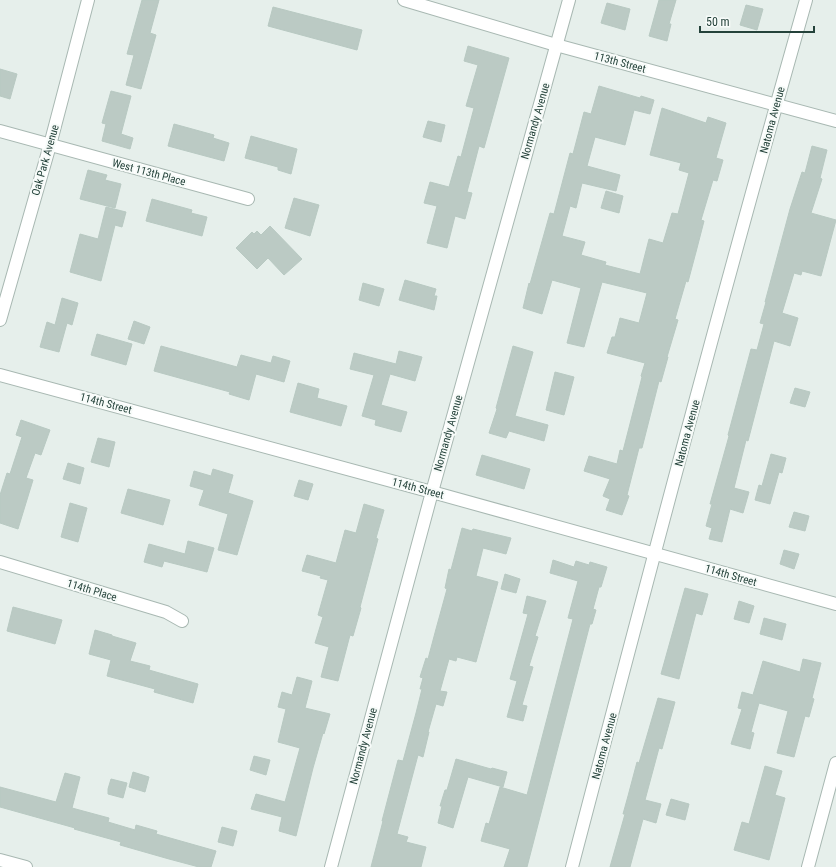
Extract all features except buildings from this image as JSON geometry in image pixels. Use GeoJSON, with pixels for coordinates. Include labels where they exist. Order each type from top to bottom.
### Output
{"type":"FeatureCollection","features":[{"type":"Feature","properties":{"kind":"street","name":"Oak Park Avenue"},"geometry":{"type":"LineString","coordinates":[[0,320],[50,145],[88,0]]}},
{"type":"Feature","properties":{"kind":"street","name":"113th Street"},"geometry":{"type":"LineString","coordinates":[[404,0],[556,45],[836,121]]}},
{"type":"Feature","properties":{"kind":"street","name":"Normandy Avenue"},"geometry":{"type":"LineString","coordinates":[[331,867],[432,492],[569,0]]}},
{"type":"Feature","properties":{"kind":"street","name":"Natoma Avenue"},"geometry":{"type":"LineString","coordinates":[[572,867],[654,554],[806,0]]}},
{"type":"Feature","properties":{"kind":"street","name":"West 113th Place"},"geometry":{"type":"LineString","coordinates":[[0,131],[248,199]]}},
{"type":"Feature","properties":{"kind":"street","name":"114th Street"},"geometry":{"type":"LineString","coordinates":[[0,375],[432,492],[836,604]]}},
{"type":"Feature","properties":{"kind":"street","name":"114th Place"},"geometry":{"type":"LineString","coordinates":[[0,562],[166,612],[182,622]]}},
{"type":"Feature","properties":{"kind":"street"},"geometry":{"type":"LineString","coordinates":[[808,867],[836,763]]}},
{"type":"Feature","properties":{"kind":"street"},"geometry":{"type":"LineString","coordinates":[[0,860],[26,867]]}}]}
